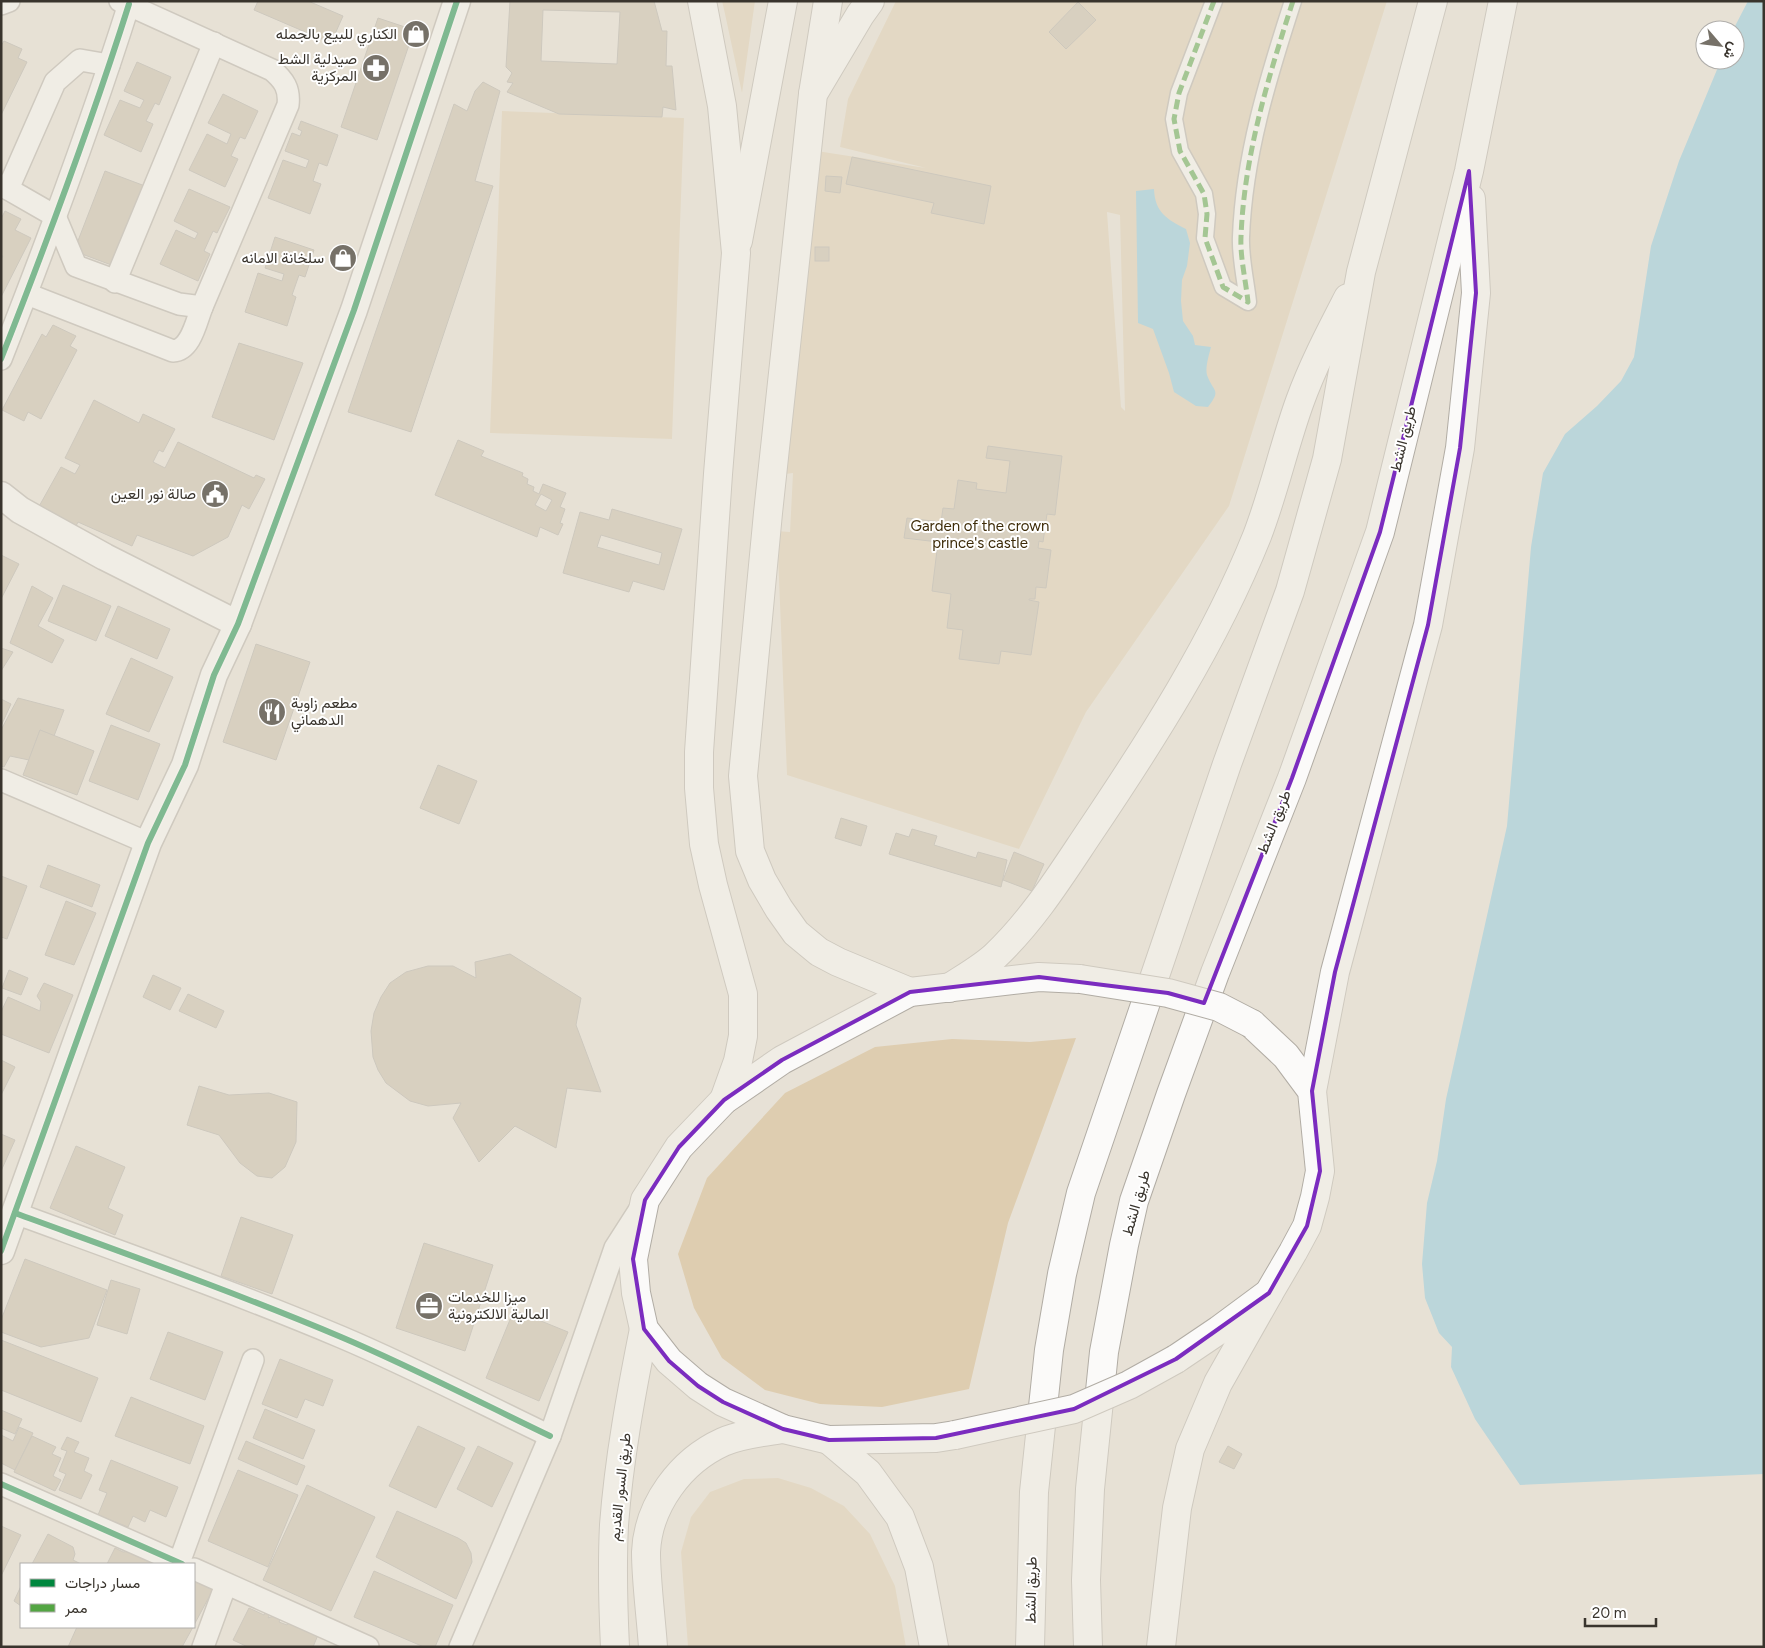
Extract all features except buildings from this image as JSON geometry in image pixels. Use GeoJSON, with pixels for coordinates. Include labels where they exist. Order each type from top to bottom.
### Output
{"type":"FeatureCollection","features":[{"type":"Feature","properties":{"kind":"main road"},"geometry":{"type":"LineString","coordinates":[[702,1],[722,106],[736,253]]}},
{"type":"Feature","properties":{"kind":"main road"},"geometry":{"type":"LineString","coordinates":[[724,1100],[738,1061],[743,1036],[743,994],[713,885],[704,844],[699,788],[699,752],[718,474],[736,253],[783,1]]}},
{"type":"Feature","properties":{"kind":"main road"},"geometry":{"type":"LineString","coordinates":[[828,1],[813,94],[769,503],[743,776],[750,851],[762,880],[796,934],[819,952],[838,962],[910,992]]}},
{"type":"Feature","properties":{"kind":"main road"},"geometry":{"type":"LineString","coordinates":[[813,94],[870,1]]}},
{"type":"Feature","properties":{"kind":"main road","name":"طريق الشط"},"geometry":{"type":"LineString","coordinates":[[1030,1647],[1034,1492],[1048,1350],[1080,1193],[1227,764],[1290,590],[1327,459],[1361,272],[1433,1]]}},
{"type":"Feature","properties":{"kind":"main road","name":"طريق الشط"},"geometry":{"type":"LineString","coordinates":[[1088,1647],[1086,1580],[1089,1498],[1104,1352],[1115,1288],[1134,1202],[1174,1084],[1215,973],[1292,778],[1380,532],[1469,171],[1503,1]]}},
{"type":"Feature","properties":{"kind":"main road"},"geometry":{"type":"LineString","coordinates":[[1161,1647],[1177,1508],[1190,1449],[1218,1383],[1307,1226],[1315,1197],[1320,1170],[1312,1092],[1335,972],[1428,625],[1460,448],[1476,293],[1469,171]]}},
{"type":"Feature","properties":{"kind":"main road"},"geometry":{"type":"LineString","coordinates":[[949,988],[994,957],[1024,926],[1124,783],[1196,661],[1226,604],[1257,536],[1300,400],[1330,333],[1361,272]]}},
{"type":"Feature","properties":{"kind":"main road"},"geometry":{"type":"LineString","coordinates":[[1268,1293],[1220,1330],[1176,1359],[1129,1385],[1074,1409],[936,1438],[830,1440],[783,1429],[723,1402],[698,1386],[670,1361],[644,1329],[636,1294],[632,1259],[645,1200],[679,1147],[724,1100],[782,1060],[910,992],[1039,977],[1080,979],[1168,993],[1219,1007],[1252,1024],[1286,1056],[1312,1092]]}},
{"type":"Feature","properties":{"kind":"main road","name":"طريق السور القديم"},"geometry":{"type":"LineString","coordinates":[[615,1647],[612,1587],[614,1525],[624,1436],[644,1329]]}},
{"type":"Feature","properties":{"kind":"main road"},"geometry":{"type":"LineString","coordinates":[[653,1647],[646,1552],[648,1533],[665,1493],[686,1466],[724,1442],[741,1436],[783,1429]]}},
{"type":"Feature","properties":{"kind":"main road"},"geometry":{"type":"LineString","coordinates":[[830,1440],[868,1473],[900,1517],[919,1567],[934,1647]]}},
{"type":"Feature","properties":{"kind":"street"},"geometry":{"type":"LineString","coordinates":[[1,4],[9,1]]}},
{"type":"Feature","properties":{"kind":"street"},"geometry":{"type":"LineString","coordinates":[[1214,1],[1179,94],[1174,119],[1180,151],[1204,194],[1207,214],[1205,238],[1223,287],[1248,302],[1241,238],[1250,157],[1271,69],[1293,1]]}},
{"type":"Feature","properties":{"kind":"street"},"geometry":{"type":"LineString","coordinates":[[1,1251],[148,843],[185,765],[214,675],[238,624],[354,310],[452,2]]}},
{"type":"Feature","properties":{"kind":"street"},"geometry":{"type":"LineString","coordinates":[[2,354],[27,294],[110,65],[124,3],[272,70],[282,78],[289,95],[288,105],[186,345],[179,351],[173,352],[27,294]]}},
{"type":"Feature","properties":{"kind":"street"},"geometry":{"type":"LineString","coordinates":[[116,282],[214,43]]}},
{"type":"Feature","properties":{"kind":"street"},"geometry":{"type":"LineString","coordinates":[[110,65],[80,60],[55,82],[4,187],[56,216],[76,266],[179,304],[202,308]]}},
{"type":"Feature","properties":{"kind":"street"},"geometry":{"type":"LineString","coordinates":[[1,495],[20,510],[105,557],[238,624]]}},
{"type":"Feature","properties":{"kind":"street"},"geometry":{"type":"LineString","coordinates":[[1,780],[148,843]]}},
{"type":"Feature","properties":{"kind":"street"},"geometry":{"type":"LineString","coordinates":[[460,1647],[550,1436],[615,1248],[645,1200]]}},
{"type":"Feature","properties":{"kind":"street"},"geometry":{"type":"LineString","coordinates":[[15,1213],[207,1284],[341,1337],[550,1436]]}},
{"type":"Feature","properties":{"kind":"street"},"geometry":{"type":"LineString","coordinates":[[186,1563],[253,1360]]}},
{"type":"Feature","properties":{"kind":"street"},"geometry":{"type":"LineString","coordinates":[[1,1484],[180,1563]]}},
{"type":"Feature","properties":{"kind":"street"},"geometry":{"type":"LineString","coordinates":[[195,1570],[368,1647]]}},
{"type":"Feature","properties":{"kind":"street"},"geometry":{"type":"LineString","coordinates":[[202,1647],[226,1584]]}},
{"type":"Feature","properties":{"kind":"highlighted area"},"geometry":{"type":"Polygon","coordinates":[[[1469,171],[1476,293],[1460,448],[1428,625],[1335,972],[1312,1091],[1320,1171],[1307,1226],[1269,1293],[1176,1359],[1074,1409],[936,1438],[829,1440],[783,1429],[723,1402],[698,1386],[669,1361],[644,1329],[633,1259],[645,1200],[679,1147],[724,1100],[782,1060],[910,992],[1039,977],[1168,993],[1204,1003],[1292,778],[1380,532],[1469,171]]]}},
{"type":"Feature","properties":{"kind":"green space"},"geometry":{"type":"Polygon","coordinates":[[[722,1],[755,1],[742,93],[725,14],[722,1]]]}},
{"type":"Feature","properties":{"kind":"green space","name":"Garden of the crown prince's castle"},"geometry":{"type":"Polygon","coordinates":[[[896,1],[1387,1],[1229,506],[1086,712],[1019,849],[787,775],[777,531],[790,532],[793,473],[778,475],[817,151],[926,168],[840,147],[848,99],[896,1]],[[1107,212],[1121,407],[1125,411],[1120,215],[1107,212]]]}},
{"type":"Feature","properties":{"kind":"green space"},"geometry":{"type":"Polygon","coordinates":[[[502,111],[684,118],[672,439],[490,433],[502,111]]]}},
{"type":"Feature","properties":{"kind":"green space"},"geometry":{"type":"Polygon","coordinates":[[[1076,1038],[1008,1223],[969,1389],[882,1407],[820,1404],[765,1390],[722,1358],[694,1308],[678,1254],[707,1178],[785,1093],[875,1047],[952,1039],[1030,1042],[1076,1038]]]}},
{"type":"Feature","properties":{"kind":"green space"},"geometry":{"type":"Polygon","coordinates":[[[778,1478],[811,1488],[844,1506],[870,1534],[895,1586],[906,1647],[688,1647],[681,1552],[691,1517],[710,1492],[744,1479],[778,1478]]]}},
{"type":"Feature","properties":{"kind":"water"},"geometry":{"type":"Polygon","coordinates":[[[1748,1],[1764,1],[1764,1474],[1520,1485],[1475,1419],[1451,1367],[1452,1347],[1439,1333],[1425,1298],[1422,1264],[1427,1203],[1437,1161],[1446,1099],[1507,826],[1531,547],[1543,473],[1565,434],[1597,406],[1621,381],[1634,357],[1651,246],[1679,161],[1717,70],[1745,70],[1745,20],[1738,20],[1748,1]]]}},
{"type":"Feature","properties":{"kind":"water"},"geometry":{"type":"Polygon","coordinates":[[[1154,189],[1160,210],[1173,222],[1186,229],[1190,243],[1187,266],[1182,280],[1181,301],[1183,321],[1193,336],[1195,345],[1211,347],[1207,375],[1215,391],[1215,397],[1208,407],[1196,406],[1174,392],[1153,329],[1138,323],[1136,191],[1154,189]]]}},
{"type":"Feature","properties":{"kind":"marked path"},"geometry":{"type":"LineString","coordinates":[[1214,1],[1179,93],[1174,119],[1180,151],[1204,194],[1207,214],[1205,238],[1223,287],[1248,302],[1241,245],[1247,177],[1266,88],[1293,1]]}},
{"type":"Feature","properties":{"kind":"cycle path"},"geometry":{"type":"LineString","coordinates":[[1,1251],[148,843],[185,765],[214,675],[238,624],[354,310],[457,1]]}},
{"type":"Feature","properties":{"kind":"cycle path"},"geometry":{"type":"LineString","coordinates":[[1,359],[68,183],[129,4]]}},
{"type":"Feature","properties":{"kind":"cycle path"},"geometry":{"type":"LineString","coordinates":[[15,1213],[301,1320],[420,1373],[550,1436]]}},
{"type":"Feature","properties":{"kind":"cycle path"},"geometry":{"type":"LineString","coordinates":[[1,1484],[180,1563]]}},
{"type":"Feature","properties":{"kind":"place","name":"الكناري للبيع بالجمله"},"geometry":{"type":"Point","coordinates":[416,34]}},
{"type":"Feature","properties":{"kind":"place","name":"صيدلية الشط المركزية"},"geometry":{"type":"Point","coordinates":[376,68]}},
{"type":"Feature","properties":{"kind":"place","name":"سلخانة الامانه"},"geometry":{"type":"Point","coordinates":[343,258]}},
{"type":"Feature","properties":{"kind":"place","name":"صالة نور العين"},"geometry":{"type":"Point","coordinates":[215,494]}},
{"type":"Feature","properties":{"kind":"place","name":"مطعم زاوية الدهماني"},"geometry":{"type":"Point","coordinates":[272,712]}},
{"type":"Feature","properties":{"kind":"place","name":"ميزا للخدمات المالية الالكترونية"},"geometry":{"type":"Point","coordinates":[429,1306]}}]}
